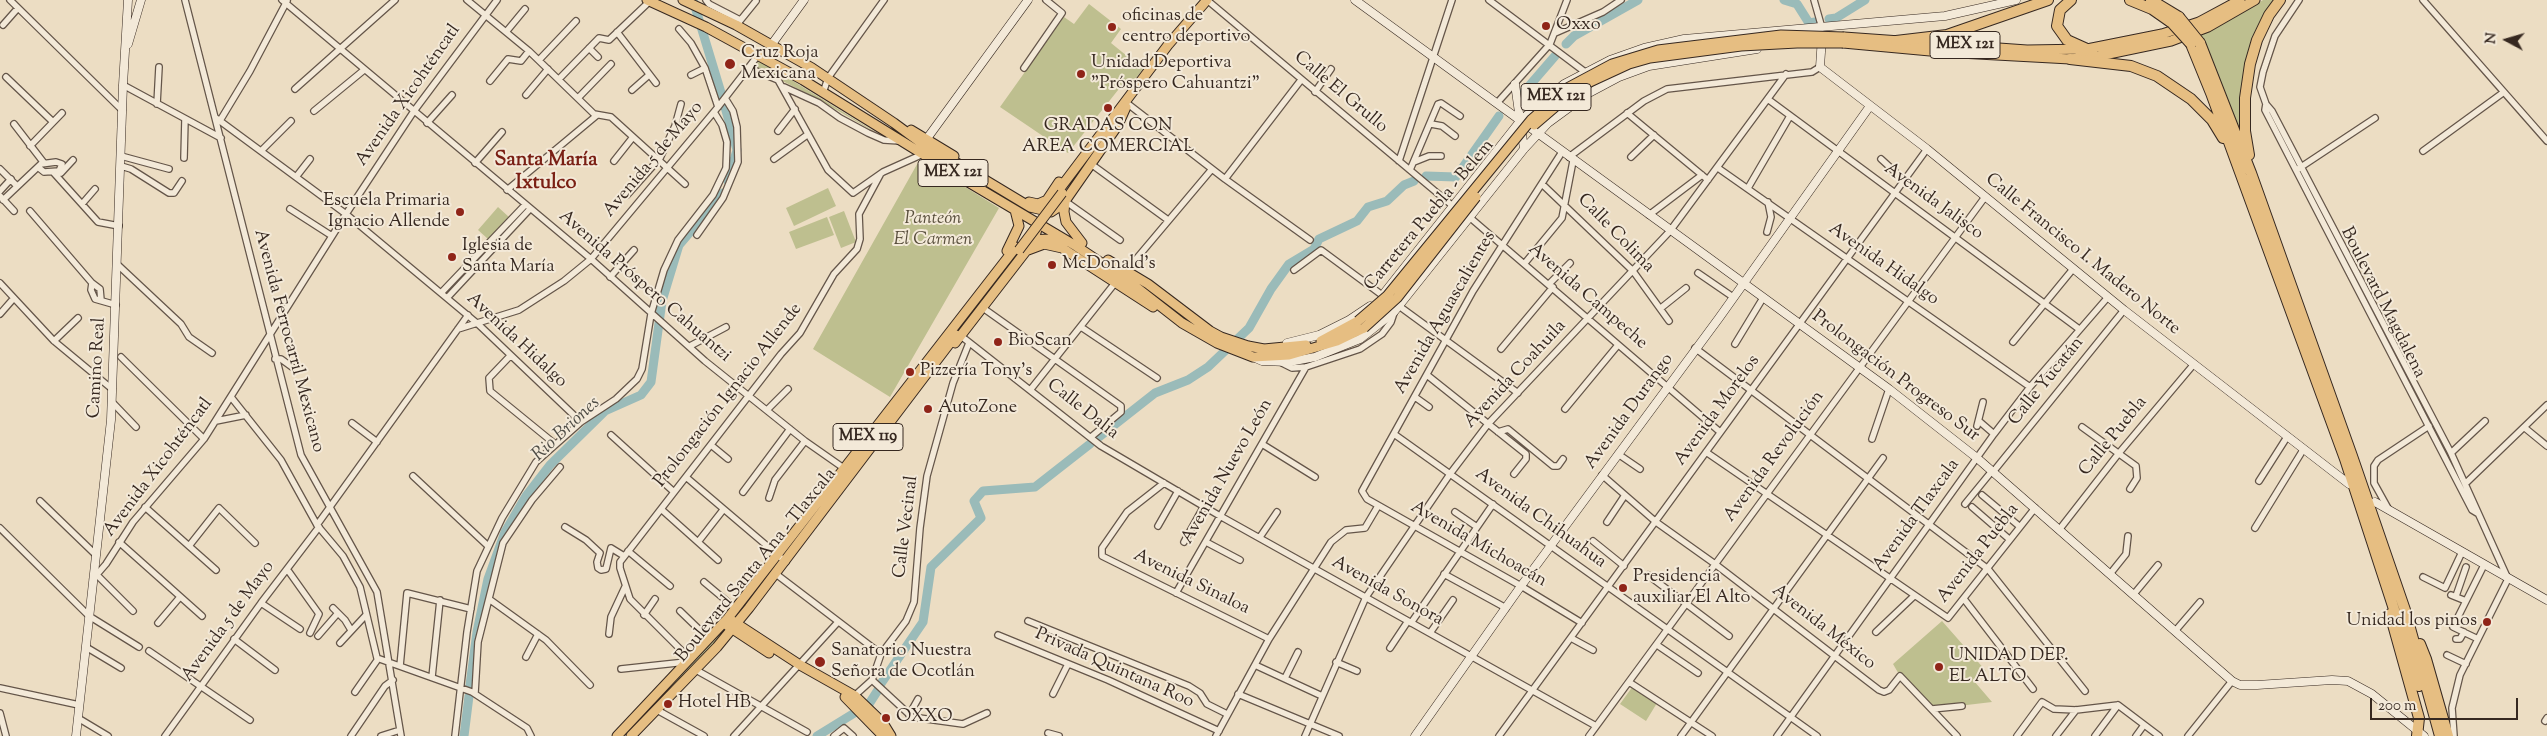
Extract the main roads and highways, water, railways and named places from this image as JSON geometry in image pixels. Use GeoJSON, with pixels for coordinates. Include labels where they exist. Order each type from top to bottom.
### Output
{"type":"FeatureCollection","features":[{"type":"Feature","properties":{"kind":"highway"},"geometry":{"type":"LineString","coordinates":[[1896,40],[1947,35],[2048,0]]}},
{"type":"Feature","properties":{"kind":"highway"},"geometry":{"type":"LineString","coordinates":[[2071,0],[2060,10],[2057,26],[2067,40],[2087,50]]}},
{"type":"Feature","properties":{"kind":"highway"},"geometry":{"type":"LineString","coordinates":[[2130,0],[2176,20]]}},
{"type":"Feature","properties":{"kind":"highway"},"geometry":{"type":"LineString","coordinates":[[2151,0],[2163,5],[2195,43],[2251,173],[2405,610],[2426,659],[2448,736]]}},
{"type":"Feature","properties":{"kind":"highway"},"geometry":{"type":"LineString","coordinates":[[2251,173],[2245,131],[2247,78],[2257,40],[2280,0]]}},
{"type":"Feature","properties":{"kind":"highway"},"geometry":{"type":"LineString","coordinates":[[2195,43],[2345,459],[2440,736]]}},
{"type":"Feature","properties":{"kind":"highway"},"geometry":{"type":"LineString","coordinates":[[2070,58],[2131,66],[2172,84],[2191,99],[2212,120],[2234,155]]}},
{"type":"Feature","properties":{"kind":"highway"},"geometry":{"type":"LineString","coordinates":[[2382,569],[2391,619],[2418,718],[2417,734]]}},
{"type":"Feature","properties":{"kind":"highway"},"geometry":{"type":"LineString","coordinates":[[2405,610],[2430,711],[2433,736]]}},
{"type":"Feature","properties":{"kind":"main road","name":"Carretera Puebla - Belem"},"geometry":{"type":"LineString","coordinates":[[648,0],[758,54],[869,120],[900,141],[924,146]]}},
{"type":"Feature","properties":{"kind":"main road"},"geometry":{"type":"LineString","coordinates":[[1057,197],[1207,0]]}},
{"type":"Feature","properties":{"kind":"main road","name":"Carretera Puebla - Belem"},"geometry":{"type":"LineString","coordinates":[[1039,216],[1182,323],[1219,340],[1250,351],[1279,349],[1315,343],[1361,324],[1397,298],[1533,126],[1569,95],[1609,73],[1650,58],[1706,50],[1843,40],[1896,40],[2027,50],[2087,50],[2162,34],[2199,22],[2240,0]]}},
{"type":"Feature","properties":{"kind":"main road","name":"Carretera Puebla - Belem"},"geometry":{"type":"LineString","coordinates":[[1361,324],[1388,296],[1531,120],[1569,87],[1612,64],[1658,50],[1780,35],[1843,40],[1941,52],[2070,58],[2099,56],[2171,41],[2208,27],[2255,0]]}},
{"type":"Feature","properties":{"kind":"main road","name":"Carretera Puebla - Belem"},"geometry":{"type":"LineString","coordinates":[[686,1],[707,3],[828,78],[894,122],[924,146],[1014,209],[1039,216],[1126,271],[1219,340]]}},
{"type":"Feature","properties":{"kind":"main road"},"geometry":{"type":"LineString","coordinates":[[1039,216],[1055,211],[1057,197],[1109,123],[1168,45],[1178,36]]}},
{"type":"Feature","properties":{"kind":"main road"},"geometry":{"type":"LineString","coordinates":[[803,80],[813,79],[814,72],[812,68]]}},
{"type":"Feature","properties":{"kind":"main road"},"geometry":{"type":"LineString","coordinates":[[826,94],[829,87],[837,84]]}},
{"type":"Feature","properties":{"kind":"main road"},"geometry":{"type":"LineString","coordinates":[[1018,249],[1035,239],[1039,216],[1091,164],[1118,125],[1127,106]]}},
{"type":"Feature","properties":{"kind":"main road"},"geometry":{"type":"LineString","coordinates":[[869,120],[952,160],[1039,216]]}},
{"type":"Feature","properties":{"kind":"main road"},"geometry":{"type":"LineString","coordinates":[[1057,197],[1064,212],[1066,222],[1082,244]]}},
{"type":"Feature","properties":{"kind":"main road","name":"Boulevard Santa Ana - Tlaxcala"},"geometry":{"type":"LineString","coordinates":[[630,736],[717,647],[730,623],[735,608],[843,469],[936,356],[1057,197]]}},
{"type":"Feature","properties":{"kind":"main road"},"geometry":{"type":"LineString","coordinates":[[936,356],[950,350],[983,308],[1018,249],[1018,216],[1014,209]]}},
{"type":"Feature","properties":{"kind":"main road"},"geometry":{"type":"LineString","coordinates":[[1018,249],[1035,239],[1060,242],[1126,285],[1182,311]]}},
{"type":"Feature","properties":{"kind":"main road"},"geometry":{"type":"LineString","coordinates":[[1018,249],[1040,245],[1057,246],[1182,323]]}},
{"type":"Feature","properties":{"kind":"main road","name":"Boulevard Santa Ana - Tlaxcala"},"geometry":{"type":"LineString","coordinates":[[618,736],[709,638],[749,608],[854,472],[936,356]]}},
{"type":"Feature","properties":{"kind":"main road"},"geometry":{"type":"LineString","coordinates":[[803,520],[813,526]]}},
{"type":"Feature","properties":{"kind":"main road"},"geometry":{"type":"LineString","coordinates":[[745,635],[749,608]]}},
{"type":"Feature","properties":{"kind":"main road"},"geometry":{"type":"LineString","coordinates":[[730,623],[745,635],[856,701],[868,713],[883,736]]}},
{"type":"Feature","properties":{"kind":"main road"},"geometry":{"type":"LineString","coordinates":[[717,647],[731,638],[745,635]]}},
{"type":"Feature","properties":{"kind":"main road"},"geometry":{"type":"LineString","coordinates":[[868,713],[883,722],[891,736]]}},
{"type":"Feature","properties":{"kind":"main road"},"geometry":{"type":"LineString","coordinates":[[630,736],[637,724],[636,720],[632,719]]}},
{"type":"Feature","properties":{"kind":"waterway","name":"Rio Briones"},"geometry":{"type":"LineString","coordinates":[[693,0],[722,96]]}},
{"type":"Feature","properties":{"kind":"waterway"},"geometry":{"type":"LineString","coordinates":[[1566,44],[1574,36],[1638,0]]}},
{"type":"Feature","properties":{"kind":"waterway"},"geometry":{"type":"LineString","coordinates":[[1784,0],[1797,4],[1809,23],[1815,22]]}},
{"type":"Feature","properties":{"kind":"waterway"},"geometry":{"type":"LineString","coordinates":[[1829,19],[1836,18],[1865,0]]}},
{"type":"Feature","properties":{"kind":"waterway"},"geometry":{"type":"LineString","coordinates":[[1523,93],[1555,56]]}},
{"type":"Feature","properties":{"kind":"waterway","name":"Rio Briones"},"geometry":{"type":"LineString","coordinates":[[725,107],[737,150],[728,181]]}},
{"type":"Feature","properties":{"kind":"waterway"},"geometry":{"type":"LineString","coordinates":[[1426,176],[1456,177],[1499,116]]}},
{"type":"Feature","properties":{"kind":"waterway"},"geometry":{"type":"LineString","coordinates":[[1099,437],[1155,393],[1188,380],[1208,367],[1249,328],[1271,289],[1289,264],[1314,249],[1319,239],[1357,221],[1368,207],[1387,201],[1404,185],[1414,181]]}},
{"type":"Feature","properties":{"kind":"waterway","name":"Rio Briones"},"geometry":{"type":"LineString","coordinates":[[470,685],[477,632],[488,579],[505,532],[526,496],[550,465],[605,411],[641,395],[651,382],[662,301],[679,245],[723,193]]}},
{"type":"Feature","properties":{"kind":"waterway"},"geometry":{"type":"LineString","coordinates":[[880,685],[923,622],[931,567],[981,518],[974,501],[983,491],[1035,487],[1090,444]]}},
{"type":"Feature","properties":{"kind":"waterway"},"geometry":{"type":"LineString","coordinates":[[817,736],[869,704],[878,690]]}},
{"type":"Feature","properties":{"kind":"waterway","name":"Rio Briones"},"geometry":{"type":"LineString","coordinates":[[464,736],[469,696]]}},
{"type":"Feature","properties":{"kind":"place","name":"Oxxo"},"geometry":{"type":"Point","coordinates":[1546,26]}},
{"type":"Feature","properties":{"kind":"place","name":"oficinas de centro deportivo"},"geometry":{"type":"Point","coordinates":[1112,27]}},
{"type":"Feature","properties":{"kind":"place","name":"Cruz Roja Mexicana"},"geometry":{"type":"Point","coordinates":[730,64]}},
{"type":"Feature","properties":{"kind":"place","name":"Unidad Deportiva \"Próspero Cahuantzi\""},"geometry":{"type":"Point","coordinates":[1081,74]}},
{"type":"Feature","properties":{"kind":"place","name":"GRADAS CON AREA COMERCIAL"},"geometry":{"type":"Point","coordinates":[1108,108]}},
{"type":"Feature","properties":{"kind":"place","name":"Escuela Primaria Ignacio Allende"},"geometry":{"type":"Point","coordinates":[460,212]}},
{"type":"Feature","properties":{"kind":"place","name":"Iglesia de Santa María"},"geometry":{"type":"Point","coordinates":[452,257]}},
{"type":"Feature","properties":{"kind":"place","name":"McDonald's"},"geometry":{"type":"Point","coordinates":[1052,265]}},
{"type":"Feature","properties":{"kind":"place","name":"BioScan"},"geometry":{"type":"Point","coordinates":[998,342]}},
{"type":"Feature","properties":{"kind":"place","name":"Pizzería Tony's"},"geometry":{"type":"Point","coordinates":[910,372]}},
{"type":"Feature","properties":{"kind":"place","name":"AutoZone"},"geometry":{"type":"Point","coordinates":[928,409]}},
{"type":"Feature","properties":{"kind":"place","name":"Presidencia auxiliar El Alto"},"geometry":{"type":"Point","coordinates":[1623,588]}},
{"type":"Feature","properties":{"kind":"place","name":"Unidad los pinos"},"geometry":{"type":"Point","coordinates":[2487,622]}},
{"type":"Feature","properties":{"kind":"place","name":"Sanatorio Nuestra Señora de Ocotlán"},"geometry":{"type":"Point","coordinates":[820,662]}},
{"type":"Feature","properties":{"kind":"place","name":"UNIDAD DEP. EL ALTO"},"geometry":{"type":"Point","coordinates":[1939,667]}},
{"type":"Feature","properties":{"kind":"place","name":"Hotel HB"},"geometry":{"type":"Point","coordinates":[668,704]}},
{"type":"Feature","properties":{"kind":"place","name":"OXXO"},"geometry":{"type":"Point","coordinates":[886,718]}},
{"type":"Feature","properties":{"kind":"district","name":"Santa María Ixtulco"},"geometry":{"type":"Point","coordinates":[546,174]}},
{"type":"Feature","properties":{"kind":"park label","name":"Panteón El Carmen"},"geometry":{"type":"Point","coordinates":[933,230]}}]}
